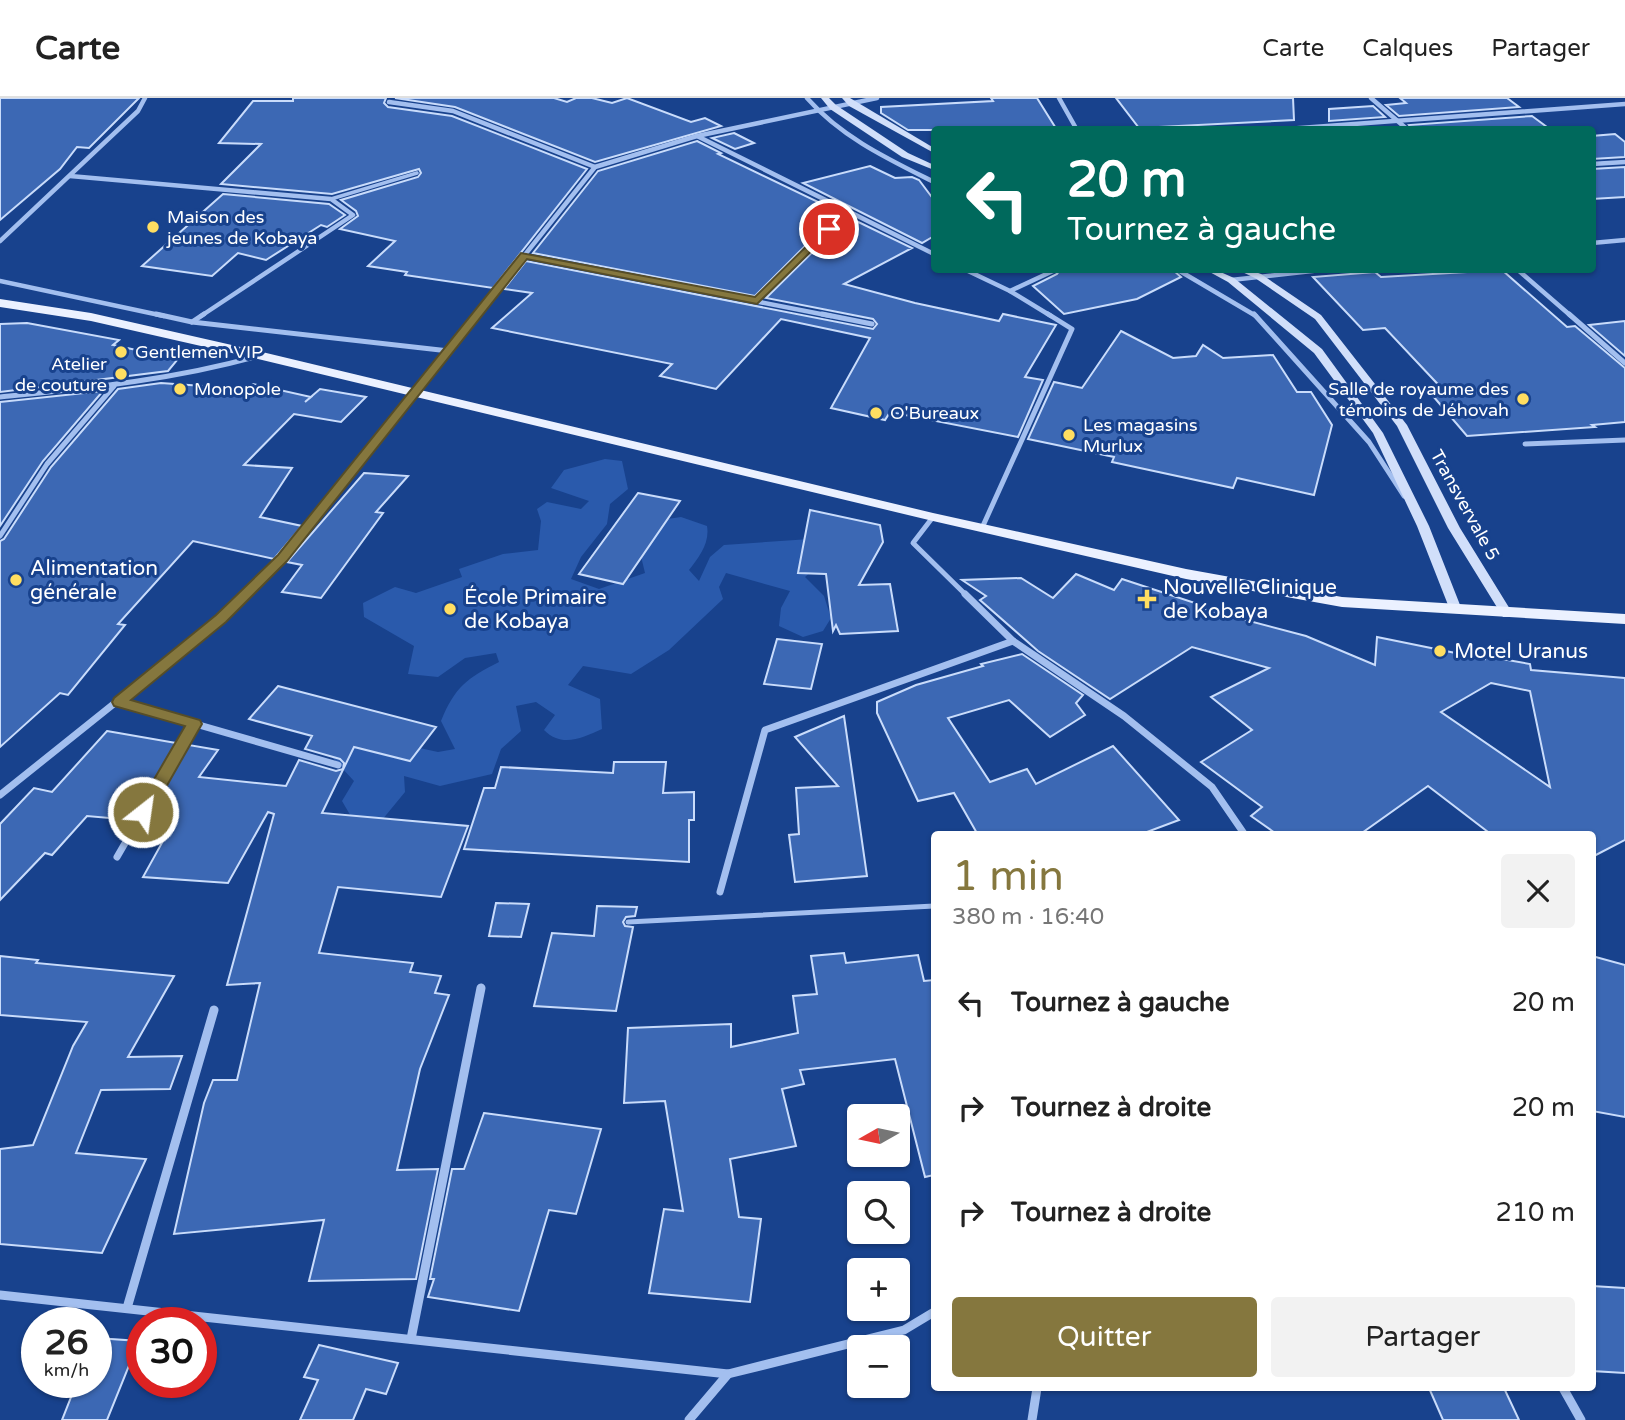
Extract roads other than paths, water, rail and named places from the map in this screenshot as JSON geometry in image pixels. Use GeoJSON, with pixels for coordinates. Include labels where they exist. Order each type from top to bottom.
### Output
{"type":"FeatureCollection","features":[{"type":"Feature","properties":{"kind":"main road"},"geometry":{"type":"LineString","coordinates":[[825,98],[834,107],[905,155],[931,166]]}},
{"type":"Feature","properties":{"kind":"main road"},"geometry":{"type":"LineString","coordinates":[[849,101],[931,149]]}},
{"type":"Feature","properties":{"kind":"main road"},"geometry":{"type":"LineString","coordinates":[[1216,273],[1231,280],[1318,351],[1378,433],[1423,526],[1456,610]]}},
{"type":"Feature","properties":{"kind":"main road","name":"Transvervale 5"},"geometry":{"type":"LineString","coordinates":[[1250,273],[1318,317],[1402,425],[1454,528],[1507,614]]}},
{"type":"Feature","properties":{"kind":"main road"},"geometry":{"type":"LineString","coordinates":[[0,303],[91,317],[258,355],[933,517],[1186,573],[1329,599],[1507,614],[1625,620]]}},
{"type":"Feature","properties":{"kind":"street"},"geometry":{"type":"LineString","coordinates":[[0,241],[138,111],[145,98]]}},
{"type":"Feature","properties":{"kind":"street"},"geometry":{"type":"LineString","coordinates":[[807,98],[817,111],[882,156],[931,180]]}},
{"type":"Feature","properties":{"kind":"street"},"geometry":{"type":"LineString","coordinates":[[0,794],[119,702],[221,618],[282,558],[595,166],[697,136],[817,111],[849,101],[877,98]]}},
{"type":"Feature","properties":{"kind":"street"},"geometry":{"type":"LineString","coordinates":[[1059,98],[1075,126]]}},
{"type":"Feature","properties":{"kind":"street"},"geometry":{"type":"LineString","coordinates":[[1371,98],[1404,126]]}},
{"type":"Feature","properties":{"kind":"street"},"geometry":{"type":"LineString","coordinates":[[390,102],[453,111],[595,166]]}},
{"type":"Feature","properties":{"kind":"street"},"geometry":{"type":"LineString","coordinates":[[1323,126],[1625,104]]}},
{"type":"Feature","properties":{"kind":"street"},"geometry":{"type":"LineString","coordinates":[[697,136],[931,253]]}},
{"type":"Feature","properties":{"kind":"street"},"geometry":{"type":"LineString","coordinates":[[1596,164],[1625,162]]}},
{"type":"Feature","properties":{"kind":"street"},"geometry":{"type":"LineString","coordinates":[[70,176],[331,199],[353,215],[192,322]]}},
{"type":"Feature","properties":{"kind":"street"},"geometry":{"type":"LineString","coordinates":[[757,301],[847,211]]}},
{"type":"Feature","properties":{"kind":"street"},"geometry":{"type":"LineString","coordinates":[[1596,243],[1625,240]]}},
{"type":"Feature","properties":{"kind":"street"},"geometry":{"type":"LineString","coordinates":[[525,256],[872,324]]}},
{"type":"Feature","properties":{"kind":"street"},"geometry":{"type":"LineString","coordinates":[[972,273],[1010,291],[1072,329],[982,528]]}},
{"type":"Feature","properties":{"kind":"street"},"geometry":{"type":"LineString","coordinates":[[1010,291],[1049,273]]}},
{"type":"Feature","properties":{"kind":"street"},"geometry":{"type":"LineString","coordinates":[[1183,273],[1252,312],[1369,442],[1423,526]]}},
{"type":"Feature","properties":{"kind":"street"},"geometry":{"type":"LineString","coordinates":[[1231,280],[1290,273]]}},
{"type":"Feature","properties":{"kind":"street"},"geometry":{"type":"LineString","coordinates":[[1521,273],[1625,363]]}},
{"type":"Feature","properties":{"kind":"street"},"geometry":{"type":"LineString","coordinates":[[0,281],[192,322],[449,351]]}},
{"type":"Feature","properties":{"kind":"street"},"geometry":{"type":"LineString","coordinates":[[0,397],[114,385],[200,372],[258,355]]}},
{"type":"Feature","properties":{"kind":"street"},"geometry":{"type":"LineString","coordinates":[[0,536],[47,464],[114,385]]}},
{"type":"Feature","properties":{"kind":"street"},"geometry":{"type":"LineString","coordinates":[[1525,444],[1625,440]]}},
{"type":"Feature","properties":{"kind":"street"},"geometry":{"type":"LineString","coordinates":[[933,517],[913,543],[1013,642],[1124,716],[1212,787],[1242,831]]}},
{"type":"Feature","properties":{"kind":"street"},"geometry":{"type":"LineString","coordinates":[[720,892],[765,730],[1013,642]]}},
{"type":"Feature","properties":{"kind":"street"},"geometry":{"type":"LineString","coordinates":[[119,702],[338,765]]}},
{"type":"Feature","properties":{"kind":"street"},"geometry":{"type":"LineString","coordinates":[[117,857],[194,724]]}},
{"type":"Feature","properties":{"kind":"street"},"geometry":{"type":"LineString","coordinates":[[411,1339],[481,988]]}},
{"type":"Feature","properties":{"kind":"street"},"geometry":{"type":"LineString","coordinates":[[127,1307],[214,1010]]}},
{"type":"Feature","properties":{"kind":"street"},"geometry":{"type":"LineString","coordinates":[[0,1295],[126,1308]]}},
{"type":"Feature","properties":{"kind":"street"},"geometry":{"type":"LineString","coordinates":[[217,1318],[728,1374],[904,1330],[931,1314]]}},
{"type":"Feature","properties":{"kind":"street"},"geometry":{"type":"LineString","coordinates":[[689,1420],[728,1374]]}},
{"type":"Feature","properties":{"kind":"street"},"geometry":{"type":"LineString","coordinates":[[1032,1420],[1037,1391]]}},
{"type":"Feature","properties":{"kind":"street"},"geometry":{"type":"LineString","coordinates":[[1565,1391],[1581,1420]]}},
{"type":"Feature","properties":{"kind":"lane"},"geometry":{"type":"LineString","coordinates":[[331,199],[416,173]]}},
{"type":"Feature","properties":{"kind":"lane"},"geometry":{"type":"LineString","coordinates":[[628,922],[931,906]]}},
{"type":"Feature","properties":{"kind":"place","name":"Maison des jeunes de Kobaya"},"geometry":{"type":"Point","coordinates":[153,227]}},
{"type":"Feature","properties":{"kind":"place","name":"Gentlemen VIP"},"geometry":{"type":"Point","coordinates":[121,352]}},
{"type":"Feature","properties":{"kind":"place","name":"Atelier de couture"},"geometry":{"type":"Point","coordinates":[121,374]}},
{"type":"Feature","properties":{"kind":"place","name":"Monopole"},"geometry":{"type":"Point","coordinates":[180,389]}},
{"type":"Feature","properties":{"kind":"place","name":"Salle de royaume des témoins de Jéhovah"},"geometry":{"type":"Point","coordinates":[1523,399]}},
{"type":"Feature","properties":{"kind":"place","name":"O'Bureaux"},"geometry":{"type":"Point","coordinates":[876,413]}},
{"type":"Feature","properties":{"kind":"place","name":"Les magasins Murlux"},"geometry":{"type":"Point","coordinates":[1069,435]}},
{"type":"Feature","properties":{"kind":"place","name":"Alimentation générale"},"geometry":{"type":"Point","coordinates":[16,580]}},
{"type":"Feature","properties":{"kind":"place","name":"Nouvelle Clinique de Kobaya"},"geometry":{"type":"Point","coordinates":[1147,599]}},
{"type":"Feature","properties":{"kind":"place","name":"École Primaire de Kobaya"},"geometry":{"type":"Point","coordinates":[450,609]}},
{"type":"Feature","properties":{"kind":"place","name":"Motel Uranus"},"geometry":{"type":"Point","coordinates":[1440,651]}}]}
